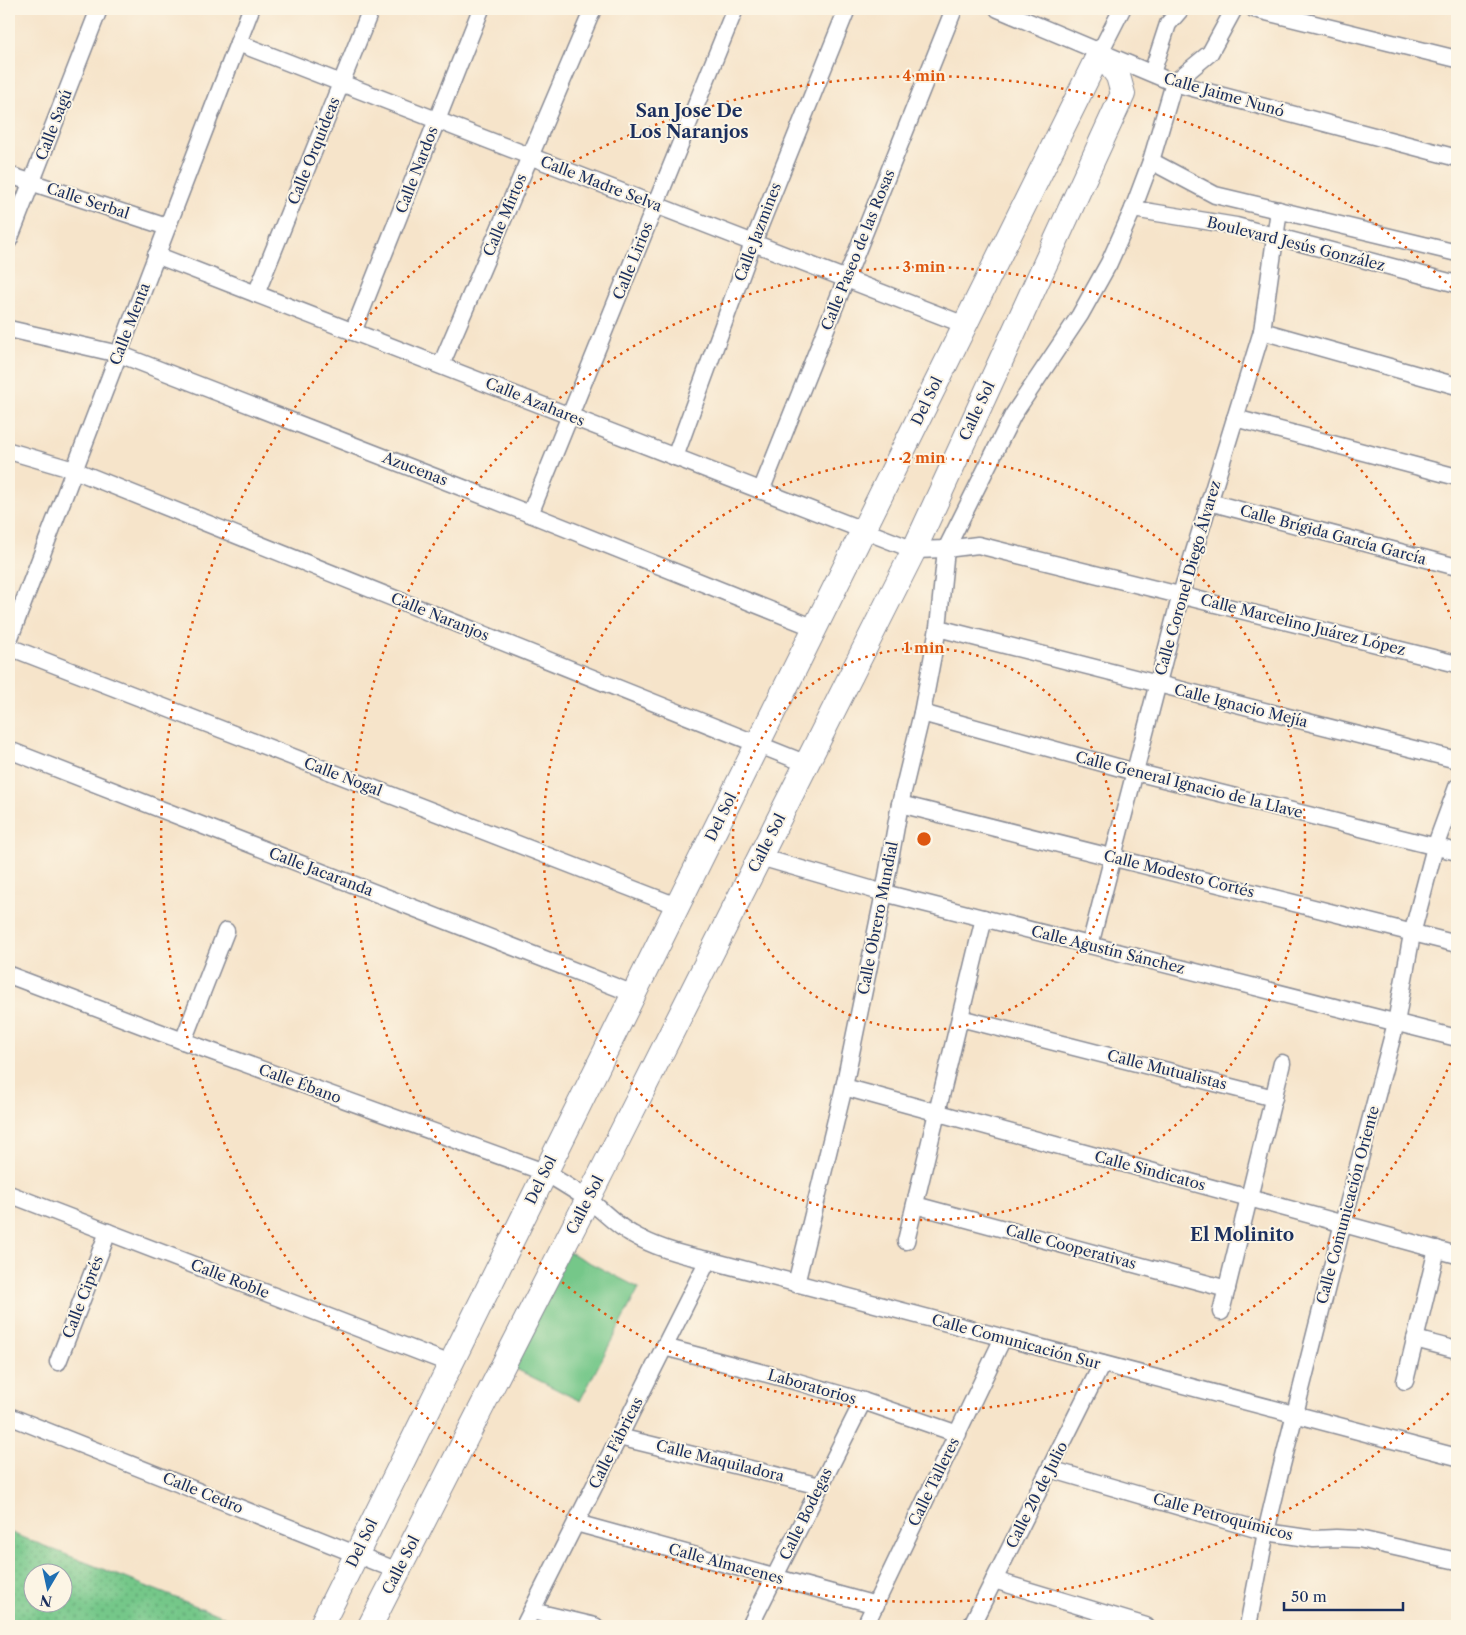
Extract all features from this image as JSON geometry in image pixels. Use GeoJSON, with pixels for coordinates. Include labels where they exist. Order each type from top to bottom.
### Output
{"type":"FeatureCollection","features":[{"type":"Feature","properties":{"kind":"street","name":"Calle Sagú"},"geometry":{"type":"LineString","coordinates":[[9,240],[99,9]]}},
{"type":"Feature","properties":{"kind":"street","name":"Calle Menta"},"geometry":{"type":"LineString","coordinates":[[9,640],[251,9]]}},
{"type":"Feature","properties":{"kind":"street","name":"Calle Orquídeas"},"geometry":{"type":"LineString","coordinates":[[256,294],[372,9]]}},
{"type":"Feature","properties":{"kind":"street","name":"Calle Nardos"},"geometry":{"type":"LineString","coordinates":[[353,332],[481,9]]}},
{"type":"Feature","properties":{"kind":"street","name":"Calle Mirtos"},"geometry":{"type":"LineString","coordinates":[[441,365],[593,9]]}},
{"type":"Feature","properties":{"kind":"street","name":"Calle Lirios"},"geometry":{"type":"LineString","coordinates":[[530,514],[736,9]]}},
{"type":"Feature","properties":{"kind":"street","name":"Calle Jazmines"},"geometry":{"type":"LineString","coordinates":[[675,457],[753,243],[846,9]]}},
{"type":"Feature","properties":{"kind":"street","name":"Calle Paseo de las Rosas"},"geometry":{"type":"LineString","coordinates":[[761,491],[954,9]]}},
{"type":"Feature","properties":{"kind":"street","name":"Calle Jaime Nunó"},"geometry":{"type":"LineString","coordinates":[[998,9],[1174,83],[1457,158]]}},
{"type":"Feature","properties":{"kind":"street","name":"Del Sol"},"geometry":{"type":"LineString","coordinates":[[321,1626],[544,1172],[678,906],[1122,9]]}},
{"type":"Feature","properties":{"kind":"street"},"geometry":{"type":"LineString","coordinates":[[1152,74],[1168,24],[1181,9]]}},
{"type":"Feature","properties":{"kind":"street"},"geometry":{"type":"LineString","coordinates":[[946,549],[1013,415],[1080,314],[1109,263],[1151,162],[1174,83],[1210,53],[1234,9]]}},
{"type":"Feature","properties":{"kind":"street"},"geometry":{"type":"LineString","coordinates":[[1254,9],[1457,59]]}},
{"type":"Feature","properties":{"kind":"street","name":"Calle Madre Selva"},"geometry":{"type":"LineString","coordinates":[[238,43],[965,325]]}},
{"type":"Feature","properties":{"kind":"street","name":"Calle Sol"},"geometry":{"type":"LineString","coordinates":[[370,1626],[588,1199],[914,550],[1123,94],[1118,76],[1100,52]]}},
{"type":"Feature","properties":{"kind":"street","name":"Boulevard Jesús González"},"geometry":{"type":"LineString","coordinates":[[1151,162],[1215,195],[1457,253]]}},
{"type":"Feature","properties":{"kind":"street","name":"Calle Serbal"},"geometry":{"type":"LineString","coordinates":[[9,175],[167,227]]}},
{"type":"Feature","properties":{"kind":"street"},"geometry":{"type":"LineString","coordinates":[[1215,195],[1236,226]]}},
{"type":"Feature","properties":{"kind":"street","name":"Boulevard Jesús González"},"geometry":{"type":"LineString","coordinates":[[1133,209],[1236,226],[1457,284]]}},
{"type":"Feature","properties":{"kind":"street","name":"Calle Coronel Diego Álvarez"},"geometry":{"type":"LineString","coordinates":[[1090,945],[1181,594],[1262,331],[1279,210]]}},
{"type":"Feature","properties":{"kind":"street","name":"Calle Azahares"},"geometry":{"type":"LineString","coordinates":[[156,255],[914,550]]}},
{"type":"Feature","properties":{"kind":"street","name":"Azucenas"},"geometry":{"type":"LineString","coordinates":[[9,329],[119,354],[530,514],[815,628]]}},
{"type":"Feature","properties":{"kind":"street"},"geometry":{"type":"LineString","coordinates":[[1262,331],[1457,386]]}},
{"type":"Feature","properties":{"kind":"street"},"geometry":{"type":"LineString","coordinates":[[1235,418],[1457,477]]}},
{"type":"Feature","properties":{"kind":"street","name":"Calle Naranjos"},"geometry":{"type":"LineString","coordinates":[[9,451],[74,470],[807,764]]}},
{"type":"Feature","properties":{"kind":"street","name":"Calle Brígida García García"},"geometry":{"type":"LineString","coordinates":[[1209,502],[1457,567]]}},
{"type":"Feature","properties":{"kind":"street","name":"Calle Marcelino Juárez López"},"geometry":{"type":"LineString","coordinates":[[914,550],[978,545],[1457,664]]}},
{"type":"Feature","properties":{"kind":"street","name":"Calle Obrero Mundial"},"geometry":{"type":"LineString","coordinates":[[796,1284],[844,1088],[884,893],[900,804],[922,713],[938,628],[946,549]]}},
{"type":"Feature","properties":{"kind":"street","name":"Calle Ignacio Mejía"},"geometry":{"type":"LineString","coordinates":[[938,628],[1457,760]]}},
{"type":"Feature","properties":{"kind":"street","name":"Calle Nogal"},"geometry":{"type":"LineString","coordinates":[[9,648],[678,906]]}},
{"type":"Feature","properties":{"kind":"street","name":"Calle General Ignacio de la Llave"},"geometry":{"type":"LineString","coordinates":[[922,713],[1135,772],[1457,852]]}},
{"type":"Feature","properties":{"kind":"street","name":"Calle Jacaranda"},"geometry":{"type":"LineString","coordinates":[[9,750],[634,994]]}},
{"type":"Feature","properties":{"kind":"street","name":"Calle Comunicación Oriente"},"geometry":{"type":"LineString","coordinates":[[1248,1626],[1266,1532],[1343,1224],[1396,1023],[1412,934],[1435,847],[1457,787]]}},
{"type":"Feature","properties":{"kind":"street","name":"Calle Modesto Cortés"},"geometry":{"type":"LineString","coordinates":[[900,804],[1457,944]]}},
{"type":"Feature","properties":{"kind":"street","name":"Calle Agustín Sánchez"},"geometry":{"type":"LineString","coordinates":[[760,857],[884,893],[1457,1038]]}},
{"type":"Feature","properties":{"kind":"street"},"geometry":{"type":"LineString","coordinates":[[906,1241],[984,918]]}},
{"type":"Feature","properties":{"kind":"street"},"geometry":{"type":"LineString","coordinates":[[183,1041],[226,931]]}},
{"type":"Feature","properties":{"kind":"street","name":"Calle Ébano"},"geometry":{"type":"LineString","coordinates":[[9,975],[183,1041],[544,1172],[588,1199]]}},
{"type":"Feature","properties":{"kind":"street","name":"Calle Mutualistas"},"geometry":{"type":"LineString","coordinates":[[960,1018],[1274,1098]]}},
{"type":"Feature","properties":{"kind":"street"},"geometry":{"type":"LineString","coordinates":[[1221,1312],[1282,1063]]}},
{"type":"Feature","properties":{"kind":"street","name":"Calle Sindicatos"},"geometry":{"type":"LineString","coordinates":[[844,1088],[1457,1255]]}},
{"type":"Feature","properties":{"kind":"street","name":"Calle Roble"},"geometry":{"type":"LineString","coordinates":[[9,1194],[451,1364]]}},
{"type":"Feature","properties":{"kind":"street","name":"Calle Comunicación Sur"},"geometry":{"type":"LineString","coordinates":[[588,1199],[608,1218],[631,1234],[672,1252],[1457,1457]]}},
{"type":"Feature","properties":{"kind":"street","name":"Calle Cooperativas"},"geometry":{"type":"LineString","coordinates":[[915,1205],[1227,1289]]}},
{"type":"Feature","properties":{"kind":"street","name":"Calle Ciprés"},"geometry":{"type":"LineString","coordinates":[[58,1362],[108,1232]]}},
{"type":"Feature","properties":{"kind":"street"},"geometry":{"type":"LineString","coordinates":[[1405,1381],[1437,1249]]}},
{"type":"Feature","properties":{"kind":"street","name":"Calle Fábricas"},"geometry":{"type":"LineString","coordinates":[[524,1626],[708,1260]]}},
{"type":"Feature","properties":{"kind":"street","name":"Calle Talleres"},"geometry":{"type":"LineString","coordinates":[[865,1626],[1003,1338]]}},
{"type":"Feature","properties":{"kind":"street"},"geometry":{"type":"LineString","coordinates":[[1415,1339],[1457,1350]]}},
{"type":"Feature","properties":{"kind":"street","name":"Laboratorios"},"geometry":{"type":"LineString","coordinates":[[664,1347],[798,1382],[862,1401],[958,1434]]}},
{"type":"Feature","properties":{"kind":"street","name":"Calle 20 de Julio"},"geometry":{"type":"LineString","coordinates":[[971,1626],[1102,1364]]}},
{"type":"Feature","properties":{"kind":"street","name":"Calle Bodegas"},"geometry":{"type":"LineString","coordinates":[[750,1626],[862,1401]]}},
{"type":"Feature","properties":{"kind":"street","name":"Calle Cedro"},"geometry":{"type":"LineString","coordinates":[[9,1416],[398,1571]]}},
{"type":"Feature","properties":{"kind":"street","name":"Calle Maquiladora"},"geometry":{"type":"LineString","coordinates":[[619,1437],[820,1486]]}},
{"type":"Feature","properties":{"kind":"street","name":"Calle Petroquímicos"},"geometry":{"type":"LineString","coordinates":[[1050,1469],[1266,1532],[1314,1539],[1359,1539],[1457,1561]]}},
{"type":"Feature","properties":{"kind":"street","name":"Calle Almacenes"},"geometry":{"type":"LineString","coordinates":[[576,1523],[876,1605]]}},
{"type":"Feature","properties":{"kind":"street"},"geometry":{"type":"LineString","coordinates":[[994,1580],[1146,1626]]}},
{"type":"Feature","properties":{"kind":"street"},"geometry":{"type":"LineString","coordinates":[[532,1610],[595,1626]]}},
{"type":"Feature","properties":{"kind":"green space"},"geometry":{"type":"Polygon","coordinates":[[[567,1251],[639,1288],[580,1401],[508,1365],[567,1251]]]}},
{"type":"Feature","properties":{"kind":"green space"},"geometry":{"type":"Polygon","coordinates":[[[9,1532],[247,1626],[9,1626],[9,1532]]]}},
{"type":"Feature","properties":{"kind":"district","name":"San Jose De Los Naranjos"},"geometry":{"type":"Point","coordinates":[689,121]}},
{"type":"Feature","properties":{"kind":"district","name":"El Molinito"},"geometry":{"type":"Point","coordinates":[1242,1235]}}]}
